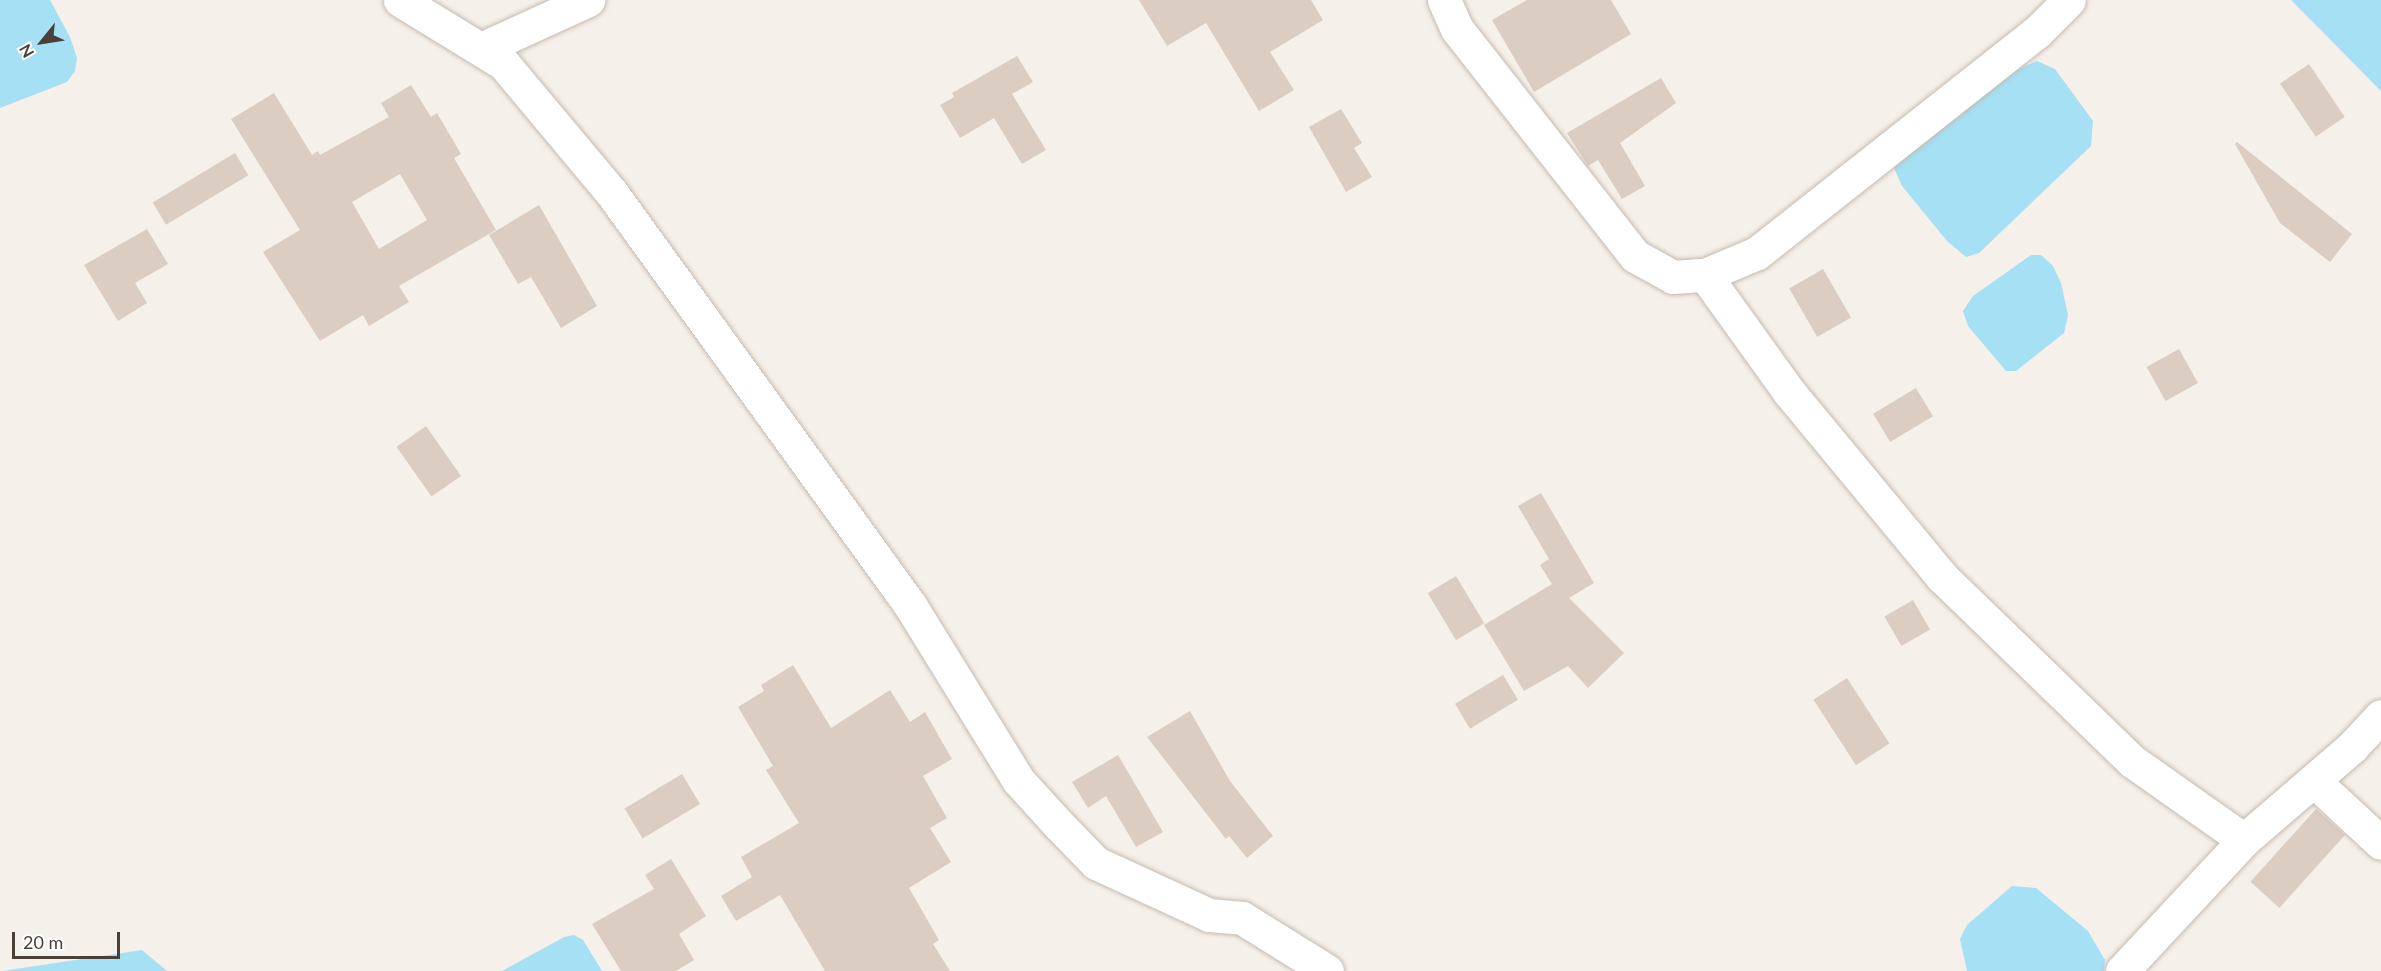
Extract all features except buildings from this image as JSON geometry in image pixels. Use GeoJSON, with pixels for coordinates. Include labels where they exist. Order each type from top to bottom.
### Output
{"type":"FeatureCollection","features":[{"type":"Feature","properties":{"kind":"street"},"geometry":{"type":"LineString","coordinates":[[400,0],[503,63],[611,192],[910,605],[1018,780],[1059,825],[1096,863],[1209,915],[1242,918],[1327,971]]}},
{"type":"Feature","properties":{"kind":"street"},"geometry":{"type":"LineString","coordinates":[[481,49],[588,0]]}},
{"type":"Feature","properties":{"kind":"street"},"geometry":{"type":"LineString","coordinates":[[1444,0],[1457,29],[1635,256],[1673,277],[1705,275],[1757,253],[2037,32],[2069,0]]}},
{"type":"Feature","properties":{"kind":"street"},"geometry":{"type":"LineString","coordinates":[[1705,275],[1789,392],[1942,577],[2132,761],[2244,840]]}},
{"type":"Feature","properties":{"kind":"street"},"geometry":{"type":"LineString","coordinates":[[2122,971],[2244,840],[2314,781],[2381,716]]}},
{"type":"Feature","properties":{"kind":"street"},"geometry":{"type":"LineString","coordinates":[[2314,781],[2381,843]]}},
{"type":"Feature","properties":{"kind":"water"},"geometry":{"type":"Polygon","coordinates":[[[0,0],[50,0],[70,37],[77,58],[75,71],[67,82],[0,108],[0,0]]]}},
{"type":"Feature","properties":{"kind":"water"},"geometry":{"type":"Polygon","coordinates":[[[2291,0],[2381,0],[2381,91],[2374,84],[2291,0]]]}},
{"type":"Feature","properties":{"kind":"water"},"geometry":{"type":"Polygon","coordinates":[[[2037,61],[2055,69],[2093,121],[2091,146],[1979,253],[1966,257],[1947,241],[1902,186],[1891,161],[2011,72],[2037,61]]]}},
{"type":"Feature","properties":{"kind":"water"},"geometry":{"type":"Polygon","coordinates":[[[2031,255],[2041,255],[2053,266],[2061,283],[2068,315],[2064,333],[2016,371],[2006,371],[1968,326],[1963,311],[1973,296],[2031,255]]]}},
{"type":"Feature","properties":{"kind":"water"},"geometry":{"type":"Polygon","coordinates":[[[2012,886],[2036,888],[2088,931],[2105,960],[2104,971],[1967,971],[1960,939],[1967,925],[2012,886]]]}},
{"type":"Feature","properties":{"kind":"water"},"geometry":{"type":"Polygon","coordinates":[[[574,935],[583,940],[602,971],[502,971],[564,937],[574,935]]]}},
{"type":"Feature","properties":{"kind":"water"},"geometry":{"type":"Polygon","coordinates":[[[142,950],[167,971],[2,971],[142,950]]]}}]}
